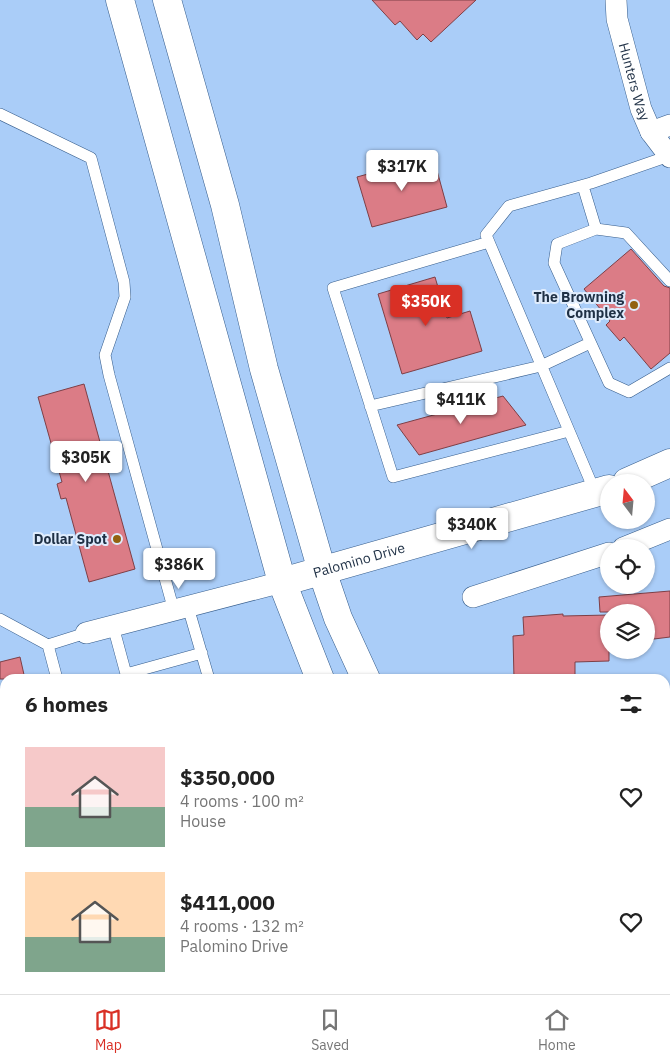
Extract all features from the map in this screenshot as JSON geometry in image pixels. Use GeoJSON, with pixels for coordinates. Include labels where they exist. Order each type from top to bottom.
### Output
{"type":"FeatureCollection","features":[{"type":"Feature","properties":{"kind":"street"},"geometry":{"type":"LineString","coordinates":[[120,0],[282,582],[318,674]]}},
{"type":"Feature","properties":{"kind":"street"},"geometry":{"type":"LineString","coordinates":[[167,0],[225,206],[264,369],[322,571],[338,618],[364,674]]}},
{"type":"Feature","properties":{"kind":"street","name":"Hunters Way"},"geometry":{"type":"LineString","coordinates":[[616,0],[617,18],[641,109],[661,128],[670,156]]}},
{"type":"Feature","properties":{"kind":"street"},"geometry":{"type":"LineString","coordinates":[[646,474],[670,463]]}},
{"type":"Feature","properties":{"kind":"street","name":"Palomino Drive"},"geometry":{"type":"LineString","coordinates":[[282,582],[600,493]]}},
{"type":"Feature","properties":{"kind":"street"},"geometry":{"type":"LineString","coordinates":[[645,539],[670,529]]}},
{"type":"Feature","properties":{"kind":"street"},"geometry":{"type":"LineString","coordinates":[[473,597],[600,556]]}},
{"type":"Feature","properties":{"kind":"street"},"geometry":{"type":"LineString","coordinates":[[86,633],[282,582]]}},
{"type":"Feature","properties":{"kind":"lane"},"geometry":{"type":"LineString","coordinates":[[0,114],[91,158],[124,282],[125,297],[105,355],[109,375],[181,609],[202,653],[208,674]]}},
{"type":"Feature","properties":{"kind":"lane"},"geometry":{"type":"LineString","coordinates":[[600,488],[570,431],[486,235],[509,206],[583,186],[670,156]]}},
{"type":"Feature","properties":{"kind":"lane"},"geometry":{"type":"LineString","coordinates":[[583,186],[596,230]]}},
{"type":"Feature","properties":{"kind":"lane"},"geometry":{"type":"LineString","coordinates":[[670,281],[626,233],[596,230],[557,244],[554,263],[609,383],[629,392],[670,368]]}},
{"type":"Feature","properties":{"kind":"lane"},"geometry":{"type":"LineString","coordinates":[[489,242],[333,288],[393,477],[570,431]]}},
{"type":"Feature","properties":{"kind":"lane"},"geometry":{"type":"LineString","coordinates":[[370,406],[541,366],[590,343]]}},
{"type":"Feature","properties":{"kind":"lane"},"geometry":{"type":"LineString","coordinates":[[0,619],[48,645],[86,633]]}},
{"type":"Feature","properties":{"kind":"lane"},"geometry":{"type":"LineString","coordinates":[[113,626],[125,674]]}},
{"type":"Feature","properties":{"kind":"lane"},"geometry":{"type":"LineString","coordinates":[[48,645],[56,674]]}},
{"type":"Feature","properties":{"kind":"lane"},"geometry":{"type":"LineString","coordinates":[[133,674],[202,653]]}},
{"type":"Feature","properties":{"kind":"building"},"geometry":{"type":"Polygon","coordinates":[[[372,0],[476,0],[431,42],[423,34],[417,40],[400,21],[395,25],[372,0]]]}},
{"type":"Feature","properties":{"kind":"building"},"geometry":{"type":"Polygon","coordinates":[[[433,156],[447,207],[372,227],[357,177],[433,156]]]}},
{"type":"Feature","properties":{"kind":"building","name":"The Browning Complex"},"geometry":{"type":"Polygon","coordinates":[[[631,249],[664,286],[670,288],[670,353],[651,369],[624,337],[620,341],[606,325],[610,321],[584,289],[631,249]]]}},
{"type":"Feature","properties":{"kind":"building"},"geometry":{"type":"Polygon","coordinates":[[[435,277],[447,318],[470,311],[482,351],[402,374],[378,294],[435,277]]]}},
{"type":"Feature","properties":{"kind":"building"},"geometry":{"type":"Polygon","coordinates":[[[84,384],[135,569],[89,582],[66,498],[61,499],[57,484],[62,482],[38,397],[84,384]]]}},
{"type":"Feature","properties":{"kind":"building"},"geometry":{"type":"Polygon","coordinates":[[[503,396],[526,425],[419,455],[397,425],[503,396]]]}},
{"type":"Feature","properties":{"kind":"building"},"geometry":{"type":"Polygon","coordinates":[[[670,591],[670,637],[655,639],[655,604],[600,604],[600,612],[599,597],[655,594],[655,592],[670,591]]]}},
{"type":"Feature","properties":{"kind":"building"},"geometry":{"type":"Polygon","coordinates":[[[563,614],[563,616],[600,615],[600,659],[609,659],[609,661],[575,662],[575,674],[514,674],[513,636],[524,635],[523,617],[563,614]]]}},
{"type":"Feature","properties":{"kind":"building"},"geometry":{"type":"Polygon","coordinates":[[[20,657],[24,674],[0,674],[0,662],[20,657]]]}},
{"type":"Feature","properties":{"kind":"place","name":"The Browning Complex"},"geometry":{"type":"Point","coordinates":[634,305]}},
{"type":"Feature","properties":{"kind":"place","name":"Dollar Spot"},"geometry":{"type":"Point","coordinates":[117,539]}}]}
